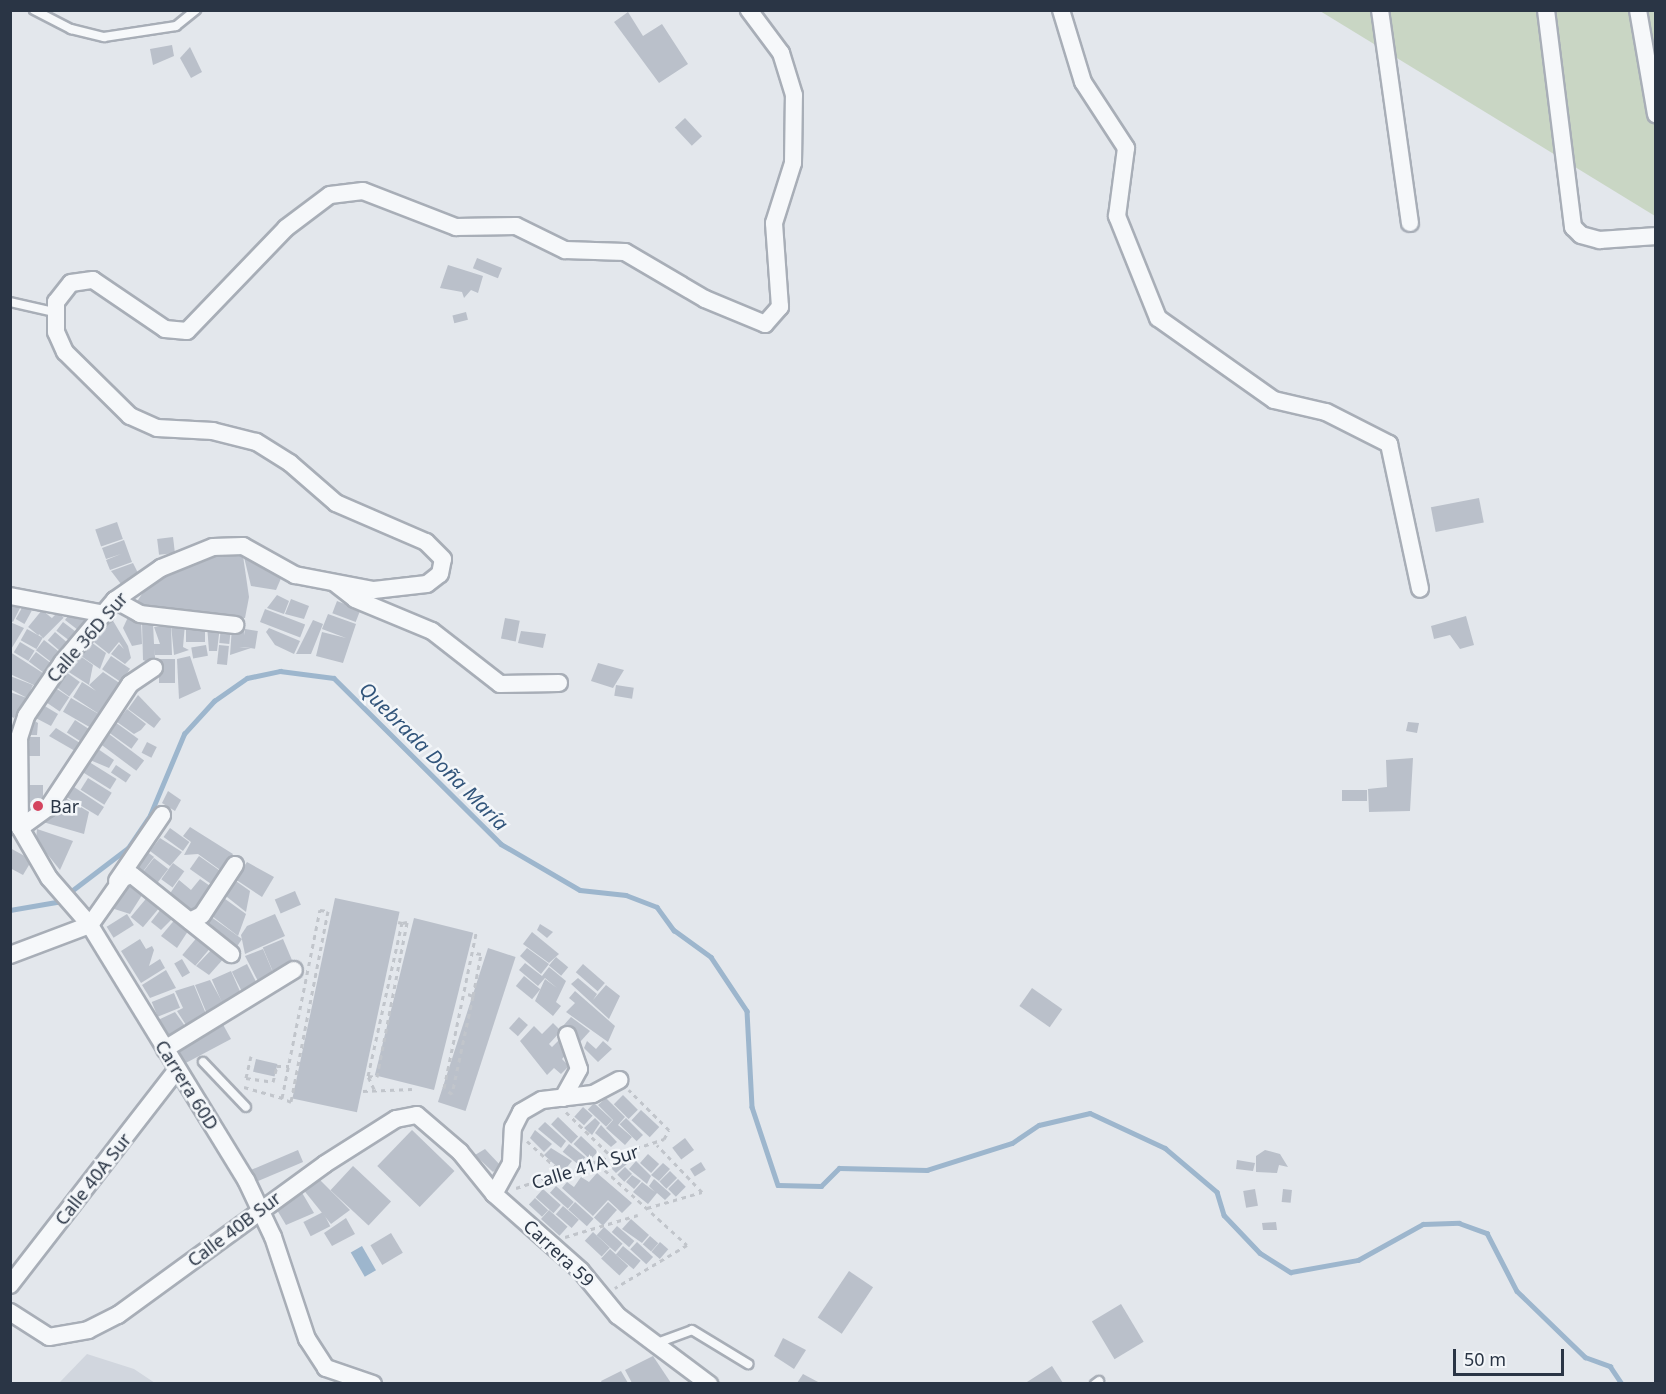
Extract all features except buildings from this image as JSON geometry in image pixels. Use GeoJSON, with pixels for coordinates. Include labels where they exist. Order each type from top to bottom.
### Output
{"type":"FeatureCollection","features":[{"type":"Feature","properties":{"kind":"street"},"geometry":{"type":"LineString","coordinates":[[335,583],[374,590],[421,586],[440,574],[444,559],[426,542],[336,503],[290,463],[256,442],[213,431],[164,429],[130,416],[65,352],[54,312],[65,287],[93,280],[165,329],[187,331],[286,228],[330,195],[363,191],[456,227],[516,226],[565,250],[625,252],[705,299],[765,324],[780,307],[774,224],[791,172],[795,95],[781,53],[749,10]]}},
{"type":"Feature","properties":{"kind":"street"},"geometry":{"type":"LineString","coordinates":[[1061,10],[1083,82],[1126,148],[1117,216],[1158,318],[1274,400],[1326,412],[1389,444],[1420,589]]}},
{"type":"Feature","properties":{"kind":"street"},"geometry":{"type":"LineString","coordinates":[[1380,10],[1410,223]]}},
{"type":"Feature","properties":{"kind":"street"},"geometry":{"type":"LineString","coordinates":[[1546,10],[1573,226],[1581,235],[1600,240],[1656,236]]}},
{"type":"Feature","properties":{"kind":"street"},"geometry":{"type":"LineString","coordinates":[[1638,10],[1656,114]]}},
{"type":"Feature","properties":{"kind":"street","name":"Calle 36D Sur"},"geometry":{"type":"LineString","coordinates":[[15,828],[20,738],[26,716],[110,607],[162,567],[220,546],[262,553],[294,575],[335,583]]}},
{"type":"Feature","properties":{"kind":"street"},"geometry":{"type":"LineString","coordinates":[[335,583],[355,599],[432,631],[500,684],[559,683]]}},
{"type":"Feature","properties":{"kind":"street"},"geometry":{"type":"LineString","coordinates":[[10,596],[110,607],[140,614],[235,625]]}},
{"type":"Feature","properties":{"kind":"street"},"geometry":{"type":"LineString","coordinates":[[15,828],[48,808],[130,684],[154,668]]}},
{"type":"Feature","properties":{"kind":"street"},"geometry":{"type":"LineString","coordinates":[[86,921],[162,815]]}},
{"type":"Feature","properties":{"kind":"street","name":"Carrera 60D"},"geometry":{"type":"LineString","coordinates":[[15,828],[49,878],[86,921],[165,1049],[175,1072],[246,1180],[257,1211],[273,1237],[295,1318],[323,1376],[373,1383]]}},
{"type":"Feature","properties":{"kind":"street"},"geometry":{"type":"LineString","coordinates":[[190,921],[202,915],[235,865]]}},
{"type":"Feature","properties":{"kind":"street"},"geometry":{"type":"LineString","coordinates":[[10,954],[86,921],[123,878],[132,874],[231,954]]}},
{"type":"Feature","properties":{"kind":"street"},"geometry":{"type":"LineString","coordinates":[[165,1049],[294,970]]}},
{"type":"Feature","properties":{"kind":"street"},"geometry":{"type":"LineString","coordinates":[[563,1098],[579,1069],[567,1035]]}},
{"type":"Feature","properties":{"kind":"street","name":"Calle 40A Sur"},"geometry":{"type":"LineString","coordinates":[[10,1285],[175,1072]]}},
{"type":"Feature","properties":{"kind":"street"},"geometry":{"type":"LineString","coordinates":[[494,1194],[511,1163],[513,1128],[527,1107],[563,1098],[593,1094],[619,1080]]}},
{"type":"Feature","properties":{"kind":"street","name":"Calle 40B Sur"},"geometry":{"type":"LineString","coordinates":[[10,1312],[50,1337],[87,1330],[118,1315],[257,1211],[396,1119],[417,1115]]}},
{"type":"Feature","properties":{"kind":"street","name":"Carrera 59"},"geometry":{"type":"LineString","coordinates":[[417,1115],[460,1152],[494,1194],[604,1296],[618,1316],[709,1383]]}},
{"type":"Feature","properties":{"kind":"lane"},"geometry":{"type":"LineString","coordinates":[[34,10],[70,29],[104,37],[176,26],[196,10]]}},
{"type":"Feature","properties":{"kind":"lane"},"geometry":{"type":"LineString","coordinates":[[10,302],[54,312]]}},
{"type":"Feature","properties":{"kind":"lane"},"geometry":{"type":"LineString","coordinates":[[203,1062],[219,1084],[246,1107]]}},
{"type":"Feature","properties":{"kind":"lane"},"geometry":{"type":"LineString","coordinates":[[657,1343],[692,1330],[748,1364]]}},
{"type":"Feature","properties":{"kind":"path"},"geometry":{"type":"LineString","coordinates":[[237,1097],[240,1086],[291,1102],[328,911],[320,910],[282,1098]]}},
{"type":"Feature","properties":{"kind":"path"},"geometry":{"type":"LineString","coordinates":[[368,1076],[376,1077],[407,922],[400,922],[368,1076],[374,1089]]}},
{"type":"Feature","properties":{"kind":"path"},"geometry":{"type":"LineString","coordinates":[[475,953],[481,954],[470,995],[452,1094],[444,1088],[475,953],[476,933]]}},
{"type":"Feature","properties":{"kind":"path"},"geometry":{"type":"LineString","coordinates":[[251,1056],[246,1078],[273,1082],[278,1066],[289,1066]]}},
{"type":"Feature","properties":{"kind":"path","name":"Calle 41A Sur"},"geometry":{"type":"LineString","coordinates":[[494,1194],[657,1145],[669,1130],[619,1080]]}},
{"type":"Feature","properties":{"kind":"path"},"geometry":{"type":"LineString","coordinates":[[363,1091],[412,1089]]}},
{"type":"Feature","properties":{"kind":"path"},"geometry":{"type":"LineString","coordinates":[[563,1098],[562,1108],[614,1159]]}},
{"type":"Feature","properties":{"kind":"path"},"geometry":{"type":"LineString","coordinates":[[513,1128],[563,1174]]}},
{"type":"Feature","properties":{"kind":"path"},"geometry":{"type":"LineString","coordinates":[[647,1208],[702,1192],[657,1145]]}},
{"type":"Feature","properties":{"kind":"path"},"geometry":{"type":"LineString","coordinates":[[598,1164],[687,1245],[629,1276],[604,1296]]}},
{"type":"Feature","properties":{"kind":"path"},"geometry":{"type":"LineString","coordinates":[[549,1243],[638,1215]]}},
{"type":"Feature","properties":{"kind":"shaded area"},"geometry":{"type":"Polygon","coordinates":[[[87,1354],[134,1369],[155,1383],[59,1383],[87,1354]]]}},
{"type":"Feature","properties":{"kind":"green space"},"geometry":{"type":"Polygon","coordinates":[[[1320,11],[1655,11],[1655,216],[1320,11]]]}},
{"type":"Feature","properties":{"kind":"water"},"geometry":{"type":"Polygon","coordinates":[[[362,1246],[376,1270],[365,1277],[351,1252],[362,1246]]]}},
{"type":"Feature","properties":{"kind":"waterway","name":"Quebrada Doña María"},"geometry":{"type":"LineString","coordinates":[[10,910],[57,902],[128,848],[150,815],[184,734],[214,701],[247,678],[280,671],[334,678],[501,844],[580,890],[626,895],[657,907],[674,930],[711,957],[747,1011],[752,1107],[778,1185],[821,1186],[839,1168],[927,1170],[1012,1143],[1039,1125],[1090,1113],[1165,1148],[1217,1192],[1224,1215],[1260,1253],[1291,1272],[1358,1260],[1423,1224],[1459,1223],[1487,1233],[1517,1291],[1585,1357],[1610,1366],[1622,1384]]}},
{"type":"Feature","properties":{"kind":"place","name":"Bar"},"geometry":{"type":"Point","coordinates":[38,806]}}]}
